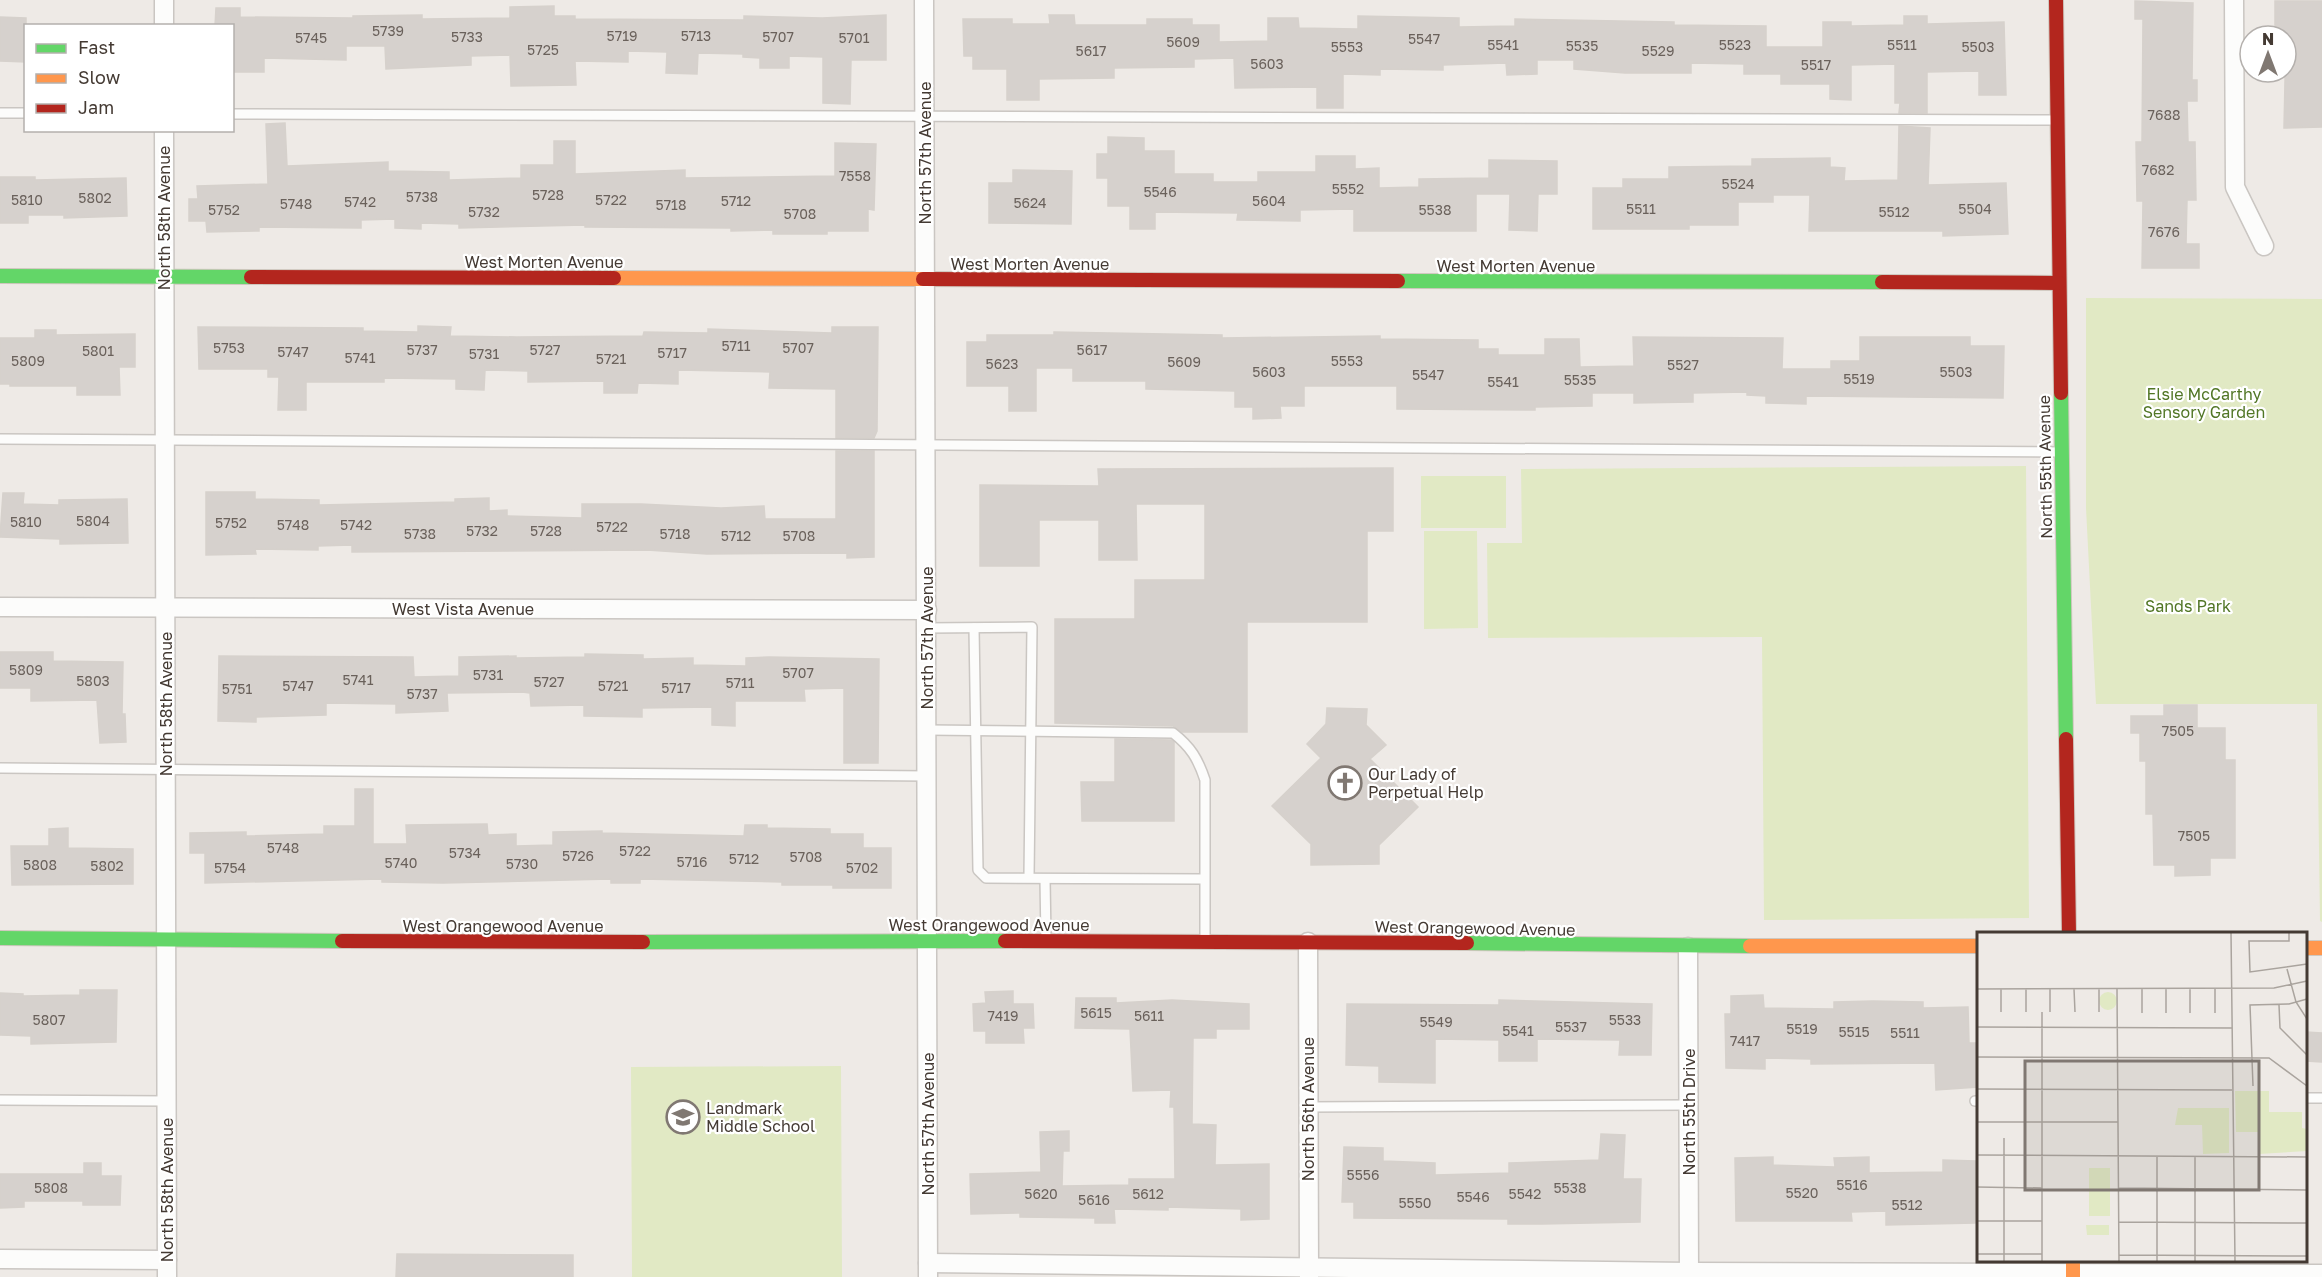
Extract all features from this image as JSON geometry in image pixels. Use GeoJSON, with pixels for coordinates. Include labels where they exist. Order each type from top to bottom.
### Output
{"type":"FeatureCollection","features":[{"type":"Feature","properties":{"kind":"street"},"geometry":{"type":"LineString","coordinates":[[164,0],[164,24]]}},
{"type":"Feature","properties":{"kind":"street","name":"North 57th Avenue"},"geometry":{"type":"LineString","coordinates":[[924,0],[928,1270]]}},
{"type":"Feature","properties":{"kind":"street","name":"North 55th Avenue"},"geometry":{"type":"LineString","coordinates":[[2056,0],[2061,452],[2068,706],[2069,932]]}},
{"type":"Feature","properties":{"kind":"street"},"geometry":{"type":"LineString","coordinates":[[2234,0],[2235,187],[2264,246]]}},
{"type":"Feature","properties":{"kind":"street","name":"North 58th Avenue"},"geometry":{"type":"LineString","coordinates":[[164,132],[166,1268]]}},
{"type":"Feature","properties":{"kind":"street","name":"West Morten Avenue"},"geometry":{"type":"LineString","coordinates":[[0,276],[2059,284]]}},
{"type":"Feature","properties":{"kind":"street","name":"West Vista Avenue"},"geometry":{"type":"LineString","coordinates":[[0,607],[927,610]]}},
{"type":"Feature","properties":{"kind":"street","name":"West Orangewood Avenue"},"geometry":{"type":"LineString","coordinates":[[0,938],[167,941],[1205,941],[1688,947],[1977,946]]}},
{"type":"Feature","properties":{"kind":"street","name":"North 56th Avenue"},"geometry":{"type":"LineString","coordinates":[[1308,942],[1309,1272]]}},
{"type":"Feature","properties":{"kind":"street","name":"North 55th Drive"},"geometry":{"type":"LineString","coordinates":[[1688,947],[1689,1274]]}},
{"type":"Feature","properties":{"kind":"street"},"geometry":{"type":"LineString","coordinates":[[0,1259],[166,1268]]}},
{"type":"Feature","properties":{"kind":"street"},"geometry":{"type":"LineString","coordinates":[[928,1270],[1689,1274],[2073,1270],[2322,1274]]}},
{"type":"Feature","properties":{"kind":"lane"},"geometry":{"type":"LineString","coordinates":[[0,112],[24,113]]}},
{"type":"Feature","properties":{"kind":"lane"},"geometry":{"type":"LineString","coordinates":[[234,114],[2058,120]]}},
{"type":"Feature","properties":{"kind":"lane"},"geometry":{"type":"LineString","coordinates":[[0,440],[2061,452]]}},
{"type":"Feature","properties":{"kind":"lane"},"geometry":{"type":"LineString","coordinates":[[927,628],[1032,627],[1029,877]]}},
{"type":"Feature","properties":{"kind":"lane"},"geometry":{"type":"LineString","coordinates":[[974,628],[978,870],[986,878],[1204,879]]}},
{"type":"Feature","properties":{"kind":"lane"},"geometry":{"type":"LineString","coordinates":[[927,730],[1173,733],[1188,744],[1197,758],[1205,780],[1205,941]]}},
{"type":"Feature","properties":{"kind":"lane"},"geometry":{"type":"LineString","coordinates":[[0,768],[927,776]]}},
{"type":"Feature","properties":{"kind":"lane"},"geometry":{"type":"LineString","coordinates":[[1046,879],[1046,941]]}},
{"type":"Feature","properties":{"kind":"lane"},"geometry":{"type":"LineString","coordinates":[[0,1100],[166,1101]]}},
{"type":"Feature","properties":{"kind":"lane"},"geometry":{"type":"LineString","coordinates":[[1308,1107],[1689,1104]]}},
{"type":"Feature","properties":{"kind":"green space"},"geometry":{"type":"Polygon","coordinates":[[[2086,298],[2322,299],[2322,922],[2320,921],[2317,704],[2096,704],[2086,508],[2086,298]]]}},
{"type":"Feature","properties":{"kind":"green space"},"geometry":{"type":"Polygon","coordinates":[[[2026,466],[2029,918],[1764,920],[1762,637],[1488,638],[1487,543],[1522,543],[1521,469],[2026,466]]]}},
{"type":"Feature","properties":{"kind":"green space"},"geometry":{"type":"Polygon","coordinates":[[[1421,476],[1506,476],[1506,528],[1421,528],[1421,476]]]}},
{"type":"Feature","properties":{"kind":"green space"},"geometry":{"type":"Polygon","coordinates":[[[1424,531],[1477,531],[1478,628],[1424,629],[1424,531]]]}},
{"type":"Feature","properties":{"kind":"green space"},"geometry":{"type":"Polygon","coordinates":[[[841,1066],[842,1277],[632,1277],[631,1067],[841,1066]]]}},
{"type":"Feature","properties":{"kind":"building"},"geometry":{"type":"Polygon","coordinates":[[[2135,1],[2193,3],[2192,80],[2197,80],[2197,101],[2187,101],[2188,142],[2195,142],[2196,200],[2187,200],[2186,244],[2199,244],[2199,268],[2142,268],[2143,201],[2137,201],[2136,142],[2142,142],[2143,19],[2135,19],[2135,1]]]}},
{"type":"Feature","properties":{"kind":"building"},"geometry":{"type":"Polygon","coordinates":[[[2275,1],[2322,1],[2322,127],[2284,128],[2285,84],[2298,84],[2298,24],[2275,24],[2275,1]]]}},
{"type":"Feature","properties":{"kind":"building"},"geometry":{"type":"Polygon","coordinates":[[[554,6],[554,16],[575,16],[575,19],[744,20],[744,16],[822,18],[886,15],[886,60],[851,60],[850,104],[823,103],[823,57],[789,56],[789,68],[760,68],[760,58],[743,57],[743,54],[698,53],[697,74],[666,73],[667,52],[628,51],[628,62],[575,61],[576,85],[511,86],[510,55],[471,56],[471,65],[386,69],[385,46],[346,46],[346,60],[264,58],[264,72],[234,72],[234,24],[215,24],[216,8],[240,8],[240,17],[353,18],[353,16],[422,15],[422,19],[510,18],[510,7],[554,6]]]}},
{"type":"Feature","properties":{"kind":"building"},"geometry":{"type":"Polygon","coordinates":[[[1049,15],[1074,15],[1075,25],[1147,25],[1147,19],[1192,19],[1192,25],[1219,25],[1219,42],[1268,41],[1268,18],[1298,18],[1299,28],[1358,29],[1358,16],[1459,18],[1459,27],[1515,26],[1515,19],[1766,26],[1766,47],[1823,47],[1823,22],[1851,22],[1851,26],[1904,25],[1904,16],[1927,16],[1927,24],[2004,22],[2006,95],[1979,95],[1979,71],[1927,72],[1927,113],[1899,113],[1900,103],[1895,103],[1895,64],[1851,65],[1851,100],[1830,99],[1830,84],[1781,84],[1781,74],[1744,74],[1744,64],[1691,63],[1691,73],[1625,73],[1574,69],[1574,60],[1537,60],[1537,74],[1507,75],[1506,63],[1443,65],[1443,70],[1380,69],[1380,75],[1343,74],[1343,108],[1317,108],[1317,87],[1235,88],[1234,58],[1194,59],[1194,67],[1114,68],[1114,78],[1039,79],[1039,100],[1007,100],[1007,69],[973,69],[973,56],[964,56],[963,19],[1012,19],[1012,24],[1050,24],[1049,15]]]}},
{"type":"Feature","properties":{"kind":"building"},"geometry":{"type":"Polygon","coordinates":[[[0,17],[26,18],[24,62],[0,61],[0,17]]]}},
{"type":"Feature","properties":{"kind":"building"},"geometry":{"type":"Polygon","coordinates":[[[285,123],[287,166],[388,162],[388,171],[449,172],[449,180],[521,178],[521,165],[554,165],[554,141],[575,141],[575,174],[685,170],[685,178],[835,176],[835,143],[876,144],[874,210],[868,209],[868,231],[827,231],[827,234],[773,234],[773,230],[731,231],[731,228],[585,227],[585,225],[459,228],[459,224],[421,223],[421,229],[395,228],[395,219],[361,220],[361,228],[259,227],[259,231],[207,232],[206,221],[189,221],[189,199],[198,199],[197,186],[268,184],[266,124],[285,123]]]}},
{"type":"Feature","properties":{"kind":"building"},"geometry":{"type":"Polygon","coordinates":[[[1899,126],[1930,128],[1928,185],[2006,183],[2008,234],[1943,236],[1943,231],[1809,231],[1810,195],[1773,195],[1773,202],[1738,202],[1738,225],[1689,225],[1689,229],[1593,229],[1593,188],[1623,188],[1623,179],[1669,179],[1669,167],[1752,166],[1752,159],[1830,158],[1830,167],[1845,168],[1844,181],[1898,180],[1899,126]]]}},
{"type":"Feature","properties":{"kind":"building"},"geometry":{"type":"Polygon","coordinates":[[[1108,137],[1144,138],[1144,151],[1174,151],[1174,174],[1213,174],[1213,182],[1258,182],[1258,172],[1316,172],[1316,156],[1355,156],[1355,169],[1379,168],[1379,188],[1419,187],[1419,179],[1489,178],[1489,160],[1557,161],[1557,194],[1538,194],[1537,231],[1509,230],[1510,194],[1476,194],[1476,231],[1354,231],[1354,209],[1300,210],[1300,221],[1237,220],[1238,213],[1155,212],[1155,229],[1130,229],[1130,206],[1108,206],[1108,178],[1097,178],[1097,154],[1108,154],[1108,137]]]}},
{"type":"Feature","properties":{"kind":"building"},"geometry":{"type":"Polygon","coordinates":[[[1013,170],[1072,171],[1071,224],[989,223],[989,183],[1013,183],[1013,170]]]}},
{"type":"Feature","properties":{"kind":"building"},"geometry":{"type":"Polygon","coordinates":[[[0,177],[35,177],[35,180],[126,178],[127,216],[64,218],[64,215],[28,215],[28,223],[0,223],[0,177]]]}},
{"type":"Feature","properties":{"kind":"building"},"geometry":{"type":"Polygon","coordinates":[[[418,326],[451,327],[450,336],[517,337],[643,336],[644,332],[708,333],[708,329],[832,333],[832,327],[878,327],[877,431],[874,438],[836,438],[836,389],[769,388],[770,372],[678,370],[678,384],[638,383],[637,393],[604,393],[604,381],[528,382],[528,371],[485,370],[484,390],[456,389],[456,379],[384,378],[384,382],[306,382],[306,410],[278,410],[279,377],[268,377],[268,369],[199,369],[198,327],[363,328],[363,331],[418,332],[418,326]]]}},
{"type":"Feature","properties":{"kind":"building"},"geometry":{"type":"Polygon","coordinates":[[[35,330],[56,330],[56,335],[135,334],[135,367],[119,367],[120,395],[77,395],[77,386],[0,384],[0,338],[35,338],[35,330]]]}},
{"type":"Feature","properties":{"kind":"building"},"geometry":{"type":"Polygon","coordinates":[[[1054,332],[1222,335],[1222,338],[1380,336],[1380,339],[1478,340],[1478,349],[1498,349],[1498,355],[1545,355],[1545,339],[1579,339],[1580,367],[1634,366],[1633,337],[1783,338],[1782,369],[1831,369],[1831,361],[1860,361],[1860,337],[1970,337],[1970,346],[2004,346],[2003,398],[1806,396],[1806,404],[1766,403],[1766,396],[1747,395],[1747,392],[1693,393],[1693,402],[1634,403],[1634,393],[1592,393],[1592,406],[1535,407],[1535,410],[1397,409],[1397,386],[1304,386],[1304,406],[1280,406],[1281,418],[1253,419],[1253,407],[1235,407],[1235,391],[1146,389],[1146,381],[1073,381],[1073,368],[1036,368],[1036,411],[1009,411],[1009,386],[967,386],[967,342],[987,342],[987,335],[1054,335],[1054,332]]]}},
{"type":"Feature","properties":{"kind":"building"},"geometry":{"type":"Polygon","coordinates":[[[836,451],[874,451],[874,557],[847,558],[847,553],[707,554],[647,550],[352,552],[352,545],[318,546],[318,550],[255,549],[256,554],[206,555],[206,492],[255,492],[255,499],[319,500],[319,505],[455,502],[455,499],[489,498],[489,511],[507,510],[507,516],[582,518],[582,504],[641,504],[721,508],[764,506],[765,519],[836,519],[836,451]]]}},
{"type":"Feature","properties":{"kind":"building"},"geometry":{"type":"Polygon","coordinates":[[[1393,468],[1393,531],[1367,531],[1367,622],[1247,622],[1247,732],[1182,732],[1173,726],[1055,723],[1055,619],[1135,619],[1135,580],[1205,580],[1205,504],[1136,504],[1137,560],[1099,560],[1099,520],[1039,520],[1039,566],[980,566],[980,485],[1099,486],[1098,469],[1393,468]]]}},
{"type":"Feature","properties":{"kind":"building"},"geometry":{"type":"Polygon","coordinates":[[[3,493],[24,493],[23,504],[59,505],[59,500],[127,499],[128,543],[60,544],[60,539],[0,537],[3,493]]]}},
{"type":"Feature","properties":{"kind":"building"},"geometry":{"type":"Polygon","coordinates":[[[0,652],[53,652],[53,661],[123,662],[122,714],[125,714],[126,742],[100,743],[97,700],[31,701],[31,688],[0,688],[0,652]]]}},
{"type":"Feature","properties":{"kind":"building"},"geometry":{"type":"Polygon","coordinates":[[[585,654],[643,655],[643,659],[693,658],[693,665],[746,666],[746,658],[879,659],[878,763],[844,763],[844,688],[804,689],[805,701],[735,701],[735,726],[712,725],[712,707],[642,708],[642,717],[584,716],[584,705],[531,706],[530,693],[522,692],[447,693],[448,711],[396,713],[396,704],[326,703],[326,715],[256,717],[256,722],[218,721],[219,656],[413,657],[414,677],[459,676],[459,657],[585,657],[585,654]]]}},
{"type":"Feature","properties":{"kind":"building"},"geometry":{"type":"Polygon","coordinates":[[[2164,705],[2197,705],[2197,728],[2225,728],[2225,760],[2235,760],[2235,858],[2210,858],[2210,875],[2175,876],[2175,865],[2154,865],[2153,814],[2146,814],[2146,761],[2140,761],[2140,733],[2131,733],[2131,716],[2164,716],[2164,705]]]}},
{"type":"Feature","properties":{"kind":"building","name":"Our Lady of Perpetual Help"},"geometry":{"type":"Polygon","coordinates":[[[1327,708],[1367,709],[1366,725],[1386,745],[1370,759],[1418,807],[1379,845],[1379,864],[1311,865],[1311,844],[1272,806],[1321,758],[1307,744],[1326,724],[1327,708]]]}},
{"type":"Feature","properties":{"kind":"building"},"geometry":{"type":"Polygon","coordinates":[[[1115,739],[1171,740],[1174,742],[1174,821],[1082,821],[1081,782],[1115,782],[1115,739]]]}},
{"type":"Feature","properties":{"kind":"building"},"geometry":{"type":"Polygon","coordinates":[[[355,789],[373,789],[373,844],[407,844],[406,825],[487,824],[488,835],[516,834],[516,846],[553,845],[553,832],[602,831],[602,833],[744,836],[745,825],[767,825],[767,828],[830,829],[830,834],[863,834],[863,848],[891,848],[891,888],[833,888],[833,885],[782,885],[782,882],[640,879],[640,883],[611,883],[611,879],[443,883],[382,882],[382,879],[205,883],[205,853],[190,853],[190,833],[246,832],[246,836],[324,834],[324,826],[355,826],[355,789]]]}},
{"type":"Feature","properties":{"kind":"building"},"geometry":{"type":"Polygon","coordinates":[[[68,828],[68,848],[133,849],[133,884],[12,885],[11,846],[49,846],[49,829],[68,828]]]}},
{"type":"Feature","properties":{"kind":"building"},"geometry":{"type":"Polygon","coordinates":[[[80,990],[117,990],[116,1042],[31,1044],[31,1036],[0,1035],[0,993],[23,994],[23,996],[80,995],[80,990]]]}},
{"type":"Feature","properties":{"kind":"building"},"geometry":{"type":"Polygon","coordinates":[[[1013,991],[1013,1004],[1033,1004],[1034,1028],[1023,1028],[1024,1043],[986,1043],[986,1031],[974,1031],[973,1004],[986,1003],[985,992],[1013,991]]]}},
{"type":"Feature","properties":{"kind":"building"},"geometry":{"type":"Polygon","coordinates":[[[1763,995],[1764,1008],[1834,1009],[1834,1002],[1873,1001],[1923,1002],[1923,1008],[1968,1007],[1969,1043],[1977,1043],[1977,1087],[1936,1090],[1935,1063],[1811,1064],[1811,1059],[1765,1058],[1765,1069],[1726,1068],[1725,1014],[1731,1014],[1731,996],[1763,995]]]}},
{"type":"Feature","properties":{"kind":"building"},"geometry":{"type":"Polygon","coordinates":[[[1076,998],[1116,998],[1116,1003],[1172,1000],[1249,1004],[1249,1029],[1216,1029],[1216,1038],[1193,1038],[1192,1124],[1216,1125],[1215,1165],[1269,1164],[1269,1219],[1241,1220],[1241,1209],[1168,1207],[1168,1210],[1114,1209],[1115,1223],[1095,1223],[1095,1218],[1020,1217],[1020,1213],[971,1214],[970,1174],[1041,1172],[1040,1132],[1069,1131],[1069,1151],[1063,1151],[1062,1186],[1129,1185],[1129,1179],[1175,1179],[1174,1107],[1170,1107],[1171,1090],[1133,1091],[1130,1029],[1075,1028],[1076,998]]]}},
{"type":"Feature","properties":{"kind":"building"},"geometry":{"type":"Polygon","coordinates":[[[1499,1000],[1652,1004],[1651,1055],[1619,1055],[1620,1040],[1537,1039],[1537,1061],[1499,1061],[1499,1040],[1435,1039],[1435,1083],[1379,1082],[1379,1066],[1346,1065],[1347,1004],[1499,1005],[1499,1000]]]}},
{"type":"Feature","properties":{"kind":"building"},"geometry":{"type":"Polygon","coordinates":[[[2307,1032],[2322,1033],[2322,1062],[2307,1061],[2307,1032]]]}},
{"type":"Feature","properties":{"kind":"building"},"geometry":{"type":"Polygon","coordinates":[[[1601,1134],[1625,1135],[1623,1179],[1641,1179],[1640,1222],[1508,1224],[1508,1219],[1354,1218],[1354,1202],[1342,1202],[1344,1147],[1383,1148],[1383,1161],[1435,1163],[1435,1175],[1509,1173],[1509,1163],[1599,1160],[1601,1134]]]}},
{"type":"Feature","properties":{"kind":"building"},"geometry":{"type":"Polygon","coordinates":[[[1773,1157],[1773,1165],[1835,1167],[1834,1158],[1869,1157],[1869,1173],[1943,1172],[1943,1160],[1976,1161],[1975,1223],[1886,1225],[1886,1211],[1851,1212],[1852,1221],[1736,1221],[1735,1158],[1773,1157]]]}},
{"type":"Feature","properties":{"kind":"building"},"geometry":{"type":"Polygon","coordinates":[[[84,1163],[101,1163],[101,1176],[121,1176],[120,1205],[83,1205],[83,1201],[24,1201],[24,1207],[0,1208],[0,1174],[84,1174],[84,1163]]]}},
{"type":"Feature","properties":{"kind":"building"},"geometry":{"type":"Polygon","coordinates":[[[397,1254],[573,1255],[573,1277],[396,1277],[397,1254]]]}},
{"type":"Feature","properties":{"kind":"traffic: fast"},"geometry":{"type":"LineString","coordinates":[[0,276],[251,277]]}},
{"type":"Feature","properties":{"kind":"traffic: fast"},"geometry":{"type":"LineString","coordinates":[[1398,281],[1882,282]]}},
{"type":"Feature","properties":{"kind":"traffic: fast"},"geometry":{"type":"LineString","coordinates":[[2061,393],[2066,739]]}},
{"type":"Feature","properties":{"kind":"traffic: fast"},"geometry":{"type":"LineString","coordinates":[[0,938],[342,941]]}},
{"type":"Feature","properties":{"kind":"traffic: fast"},"geometry":{"type":"LineString","coordinates":[[643,942],[1005,941]]}},
{"type":"Feature","properties":{"kind":"traffic: fast"},"geometry":{"type":"LineString","coordinates":[[1467,943],[1750,946]]}},
{"type":"Feature","properties":{"kind":"traffic: slow"},"geometry":{"type":"LineString","coordinates":[[614,278],[923,279]]}},
{"type":"Feature","properties":{"kind":"traffic: slow"},"geometry":{"type":"LineString","coordinates":[[1750,946],[1977,946]]}},
{"type":"Feature","properties":{"kind":"traffic: slow"},"geometry":{"type":"LineString","coordinates":[[2307,948],[2322,948]]}},
{"type":"Feature","properties":{"kind":"traffic: slow"},"geometry":{"type":"LineString","coordinates":[[2073,1262],[2073,1277]]}},
{"type":"Feature","properties":{"kind":"traffic: jam"},"geometry":{"type":"LineString","coordinates":[[2056,0],[2061,393]]}},
{"type":"Feature","properties":{"kind":"traffic: jam"},"geometry":{"type":"LineString","coordinates":[[251,277],[614,278]]}},
{"type":"Feature","properties":{"kind":"traffic: jam"},"geometry":{"type":"LineString","coordinates":[[923,279],[1398,281]]}},
{"type":"Feature","properties":{"kind":"traffic: jam"},"geometry":{"type":"LineString","coordinates":[[1882,282],[2059,283]]}},
{"type":"Feature","properties":{"kind":"traffic: jam"},"geometry":{"type":"LineString","coordinates":[[2066,739],[2069,932]]}},
{"type":"Feature","properties":{"kind":"traffic: jam"},"geometry":{"type":"LineString","coordinates":[[342,941],[643,942]]}},
{"type":"Feature","properties":{"kind":"traffic: jam"},"geometry":{"type":"LineString","coordinates":[[1005,941],[1467,943]]}},
{"type":"Feature","properties":{"kind":"place","name":"Our Lady of Perpetual Help"},"geometry":{"type":"Point","coordinates":[1345,783]}},
{"type":"Feature","properties":{"kind":"place","name":"Landmark Middle School"},"geometry":{"type":"Point","coordinates":[683,1117]}},
{"type":"Feature","properties":{"kind":"park label","name":"Elsie McCarthy Sensory Garden"},"geometry":{"type":"Point","coordinates":[2204,403]}},
{"type":"Feature","properties":{"kind":"park label","name":"Sands Park"},"geometry":{"type":"Point","coordinates":[2188,606]}}]}
